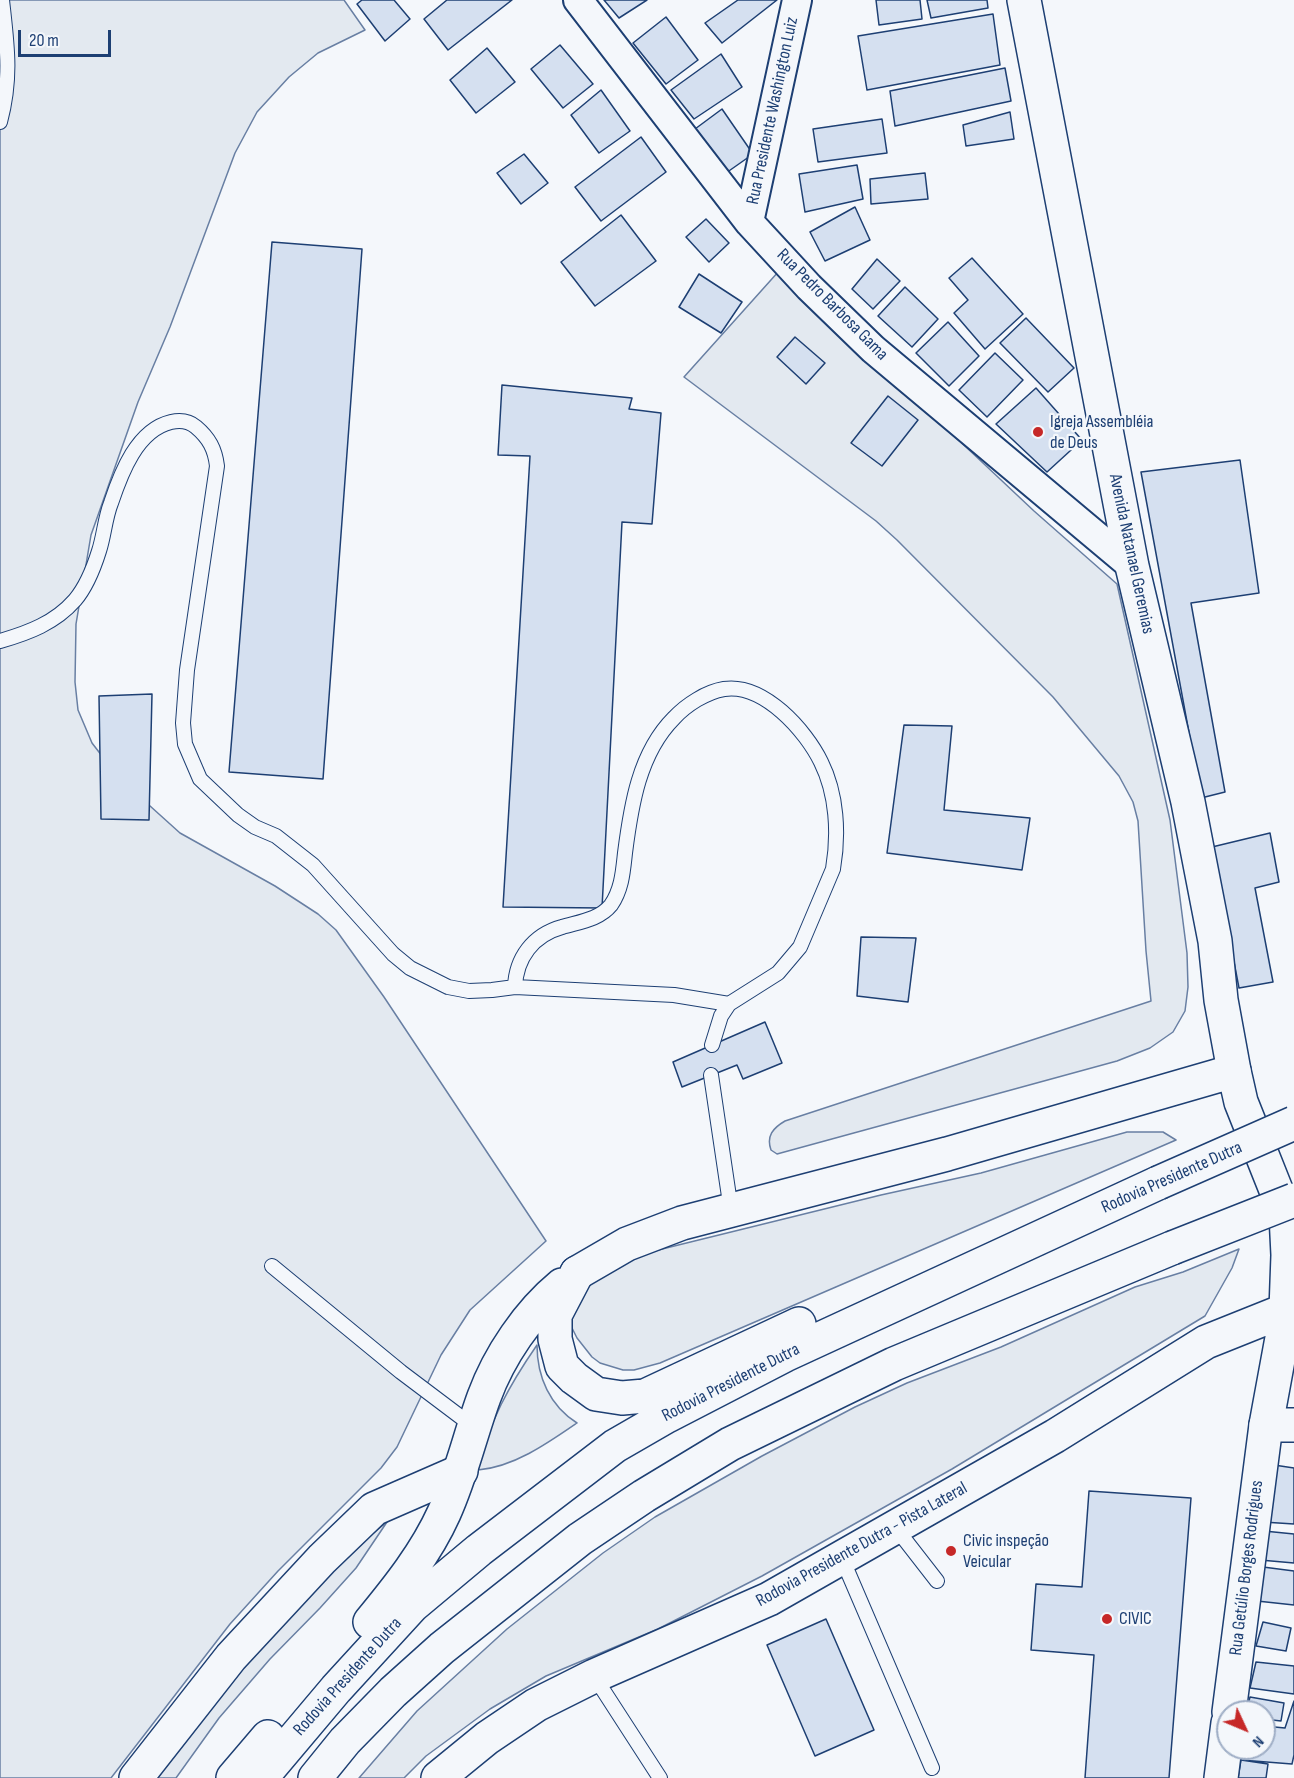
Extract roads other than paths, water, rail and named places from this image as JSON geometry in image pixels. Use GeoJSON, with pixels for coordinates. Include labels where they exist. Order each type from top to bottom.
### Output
{"type":"FeatureCollection","features":[{"type":"Feature","properties":{"kind":"main road","name":"Avenida Natanael Geremias"},"geometry":{"type":"LineString","coordinates":[[1024,0],[1132,566],[1188,802],[1215,941],[1221,1000],[1234,1071],[1241,1102],[1286,1215],[1288,1255],[1286,1310]]}},
{"type":"Feature","properties":{"kind":"main road"},"geometry":{"type":"LineString","coordinates":[[233,1778],[398,1589],[426,1548],[444,1514],[485,1394],[501,1359],[552,1294],[577,1273],[627,1244],[682,1223],[947,1154],[1234,1071]]}},
{"type":"Feature","properties":{"kind":"main road","name":"Rodovia Presidente Dutra"},"geometry":{"type":"LineString","coordinates":[[261,1778],[336,1689],[412,1606],[479,1550],[615,1446],[667,1416],[785,1355],[1158,1183],[1294,1123]]}},
{"type":"Feature","properties":{"kind":"main road"},"geometry":{"type":"LineString","coordinates":[[577,1273],[555,1315],[555,1339],[562,1366],[596,1394],[622,1398],[645,1396],[1092,1189],[1158,1183]]}},
{"type":"Feature","properties":{"kind":"main road"},"geometry":{"type":"LineString","coordinates":[[315,1778],[345,1741],[393,1692],[442,1648],[580,1539],[644,1496],[730,1444],[894,1364],[1172,1248],[1294,1200]]}},
{"type":"Feature","properties":{"kind":"main road","name":"Rua Getúlio Borges Rodrigues"},"geometry":{"type":"LineString","coordinates":[[1231,1700],[1280,1425],[1282,1338],[1286,1310]]}},
{"type":"Feature","properties":{"kind":"main road","name":"Rodovia Presidente Dutra - Pista Lateral"},"geometry":{"type":"LineString","coordinates":[[438,1778],[487,1738],[536,1705],[594,1676],[769,1599],[1054,1436],[1206,1342],[1286,1310]]}},
{"type":"Feature","properties":{"kind":"main road"},"geometry":{"type":"LineString","coordinates":[[136,1778],[231,1657],[322,1559],[374,1509],[460,1471]]}},
{"type":"Feature","properties":{"kind":"main road"},"geometry":{"type":"LineString","coordinates":[[333,1778],[393,1692]]}},
{"type":"Feature","properties":{"kind":"main road"},"geometry":{"type":"LineString","coordinates":[[1221,1778],[1223,1760]]}},
{"type":"Feature","properties":{"kind":"street","name":"Rua Pedro Barbosa Gama"},"geometry":{"type":"LineString","coordinates":[[578,0],[750,222],[809,287],[873,349],[1132,566]]}},
{"type":"Feature","properties":{"kind":"street","name":"Rua Presidente Washington Luiz"},"geometry":{"type":"LineString","coordinates":[[750,222],[797,0]]}},
{"type":"Feature","properties":{"kind":"lane"},"geometry":{"type":"LineString","coordinates":[[0,122],[7,97],[9,57],[2,0]]}},
{"type":"Feature","properties":{"kind":"lane"},"geometry":{"type":"LineString","coordinates":[[0,641],[41,627],[58,617],[76,599],[99,552],[110,504],[134,452],[146,435],[160,425],[173,421],[183,420],[194,425],[206,436],[215,452],[217,466],[187,670],[183,723],[185,744],[200,779],[238,815],[255,827],[276,836],[313,865],[393,954],[410,968],[448,987],[469,991],[514,987],[674,995],[729,1004]]}},
{"type":"Feature","properties":{"kind":"lane"},"geometry":{"type":"LineString","coordinates":[[514,987],[519,961],[539,939],[558,927],[602,914],[610,905],[623,876],[629,828],[642,767],[655,741],[674,717],[701,698],[725,689],[752,693],[773,705],[791,720],[806,736],[821,763],[831,792],[836,820],[835,855],[833,869],[800,947],[773,977],[729,1004],[721,1016],[712,1045]]}},
{"type":"Feature","properties":{"kind":"lane"},"geometry":{"type":"LineString","coordinates":[[711,1075],[731,1210]]}},
{"type":"Feature","properties":{"kind":"lane"},"geometry":{"type":"LineString","coordinates":[[272,1266],[401,1372],[474,1427]]}},
{"type":"Feature","properties":{"kind":"lane"},"geometry":{"type":"LineString","coordinates":[[895,1527],[937,1581]]}},
{"type":"Feature","properties":{"kind":"lane"},"geometry":{"type":"LineString","coordinates":[[841,1556],[932,1768]]}},
{"type":"Feature","properties":{"kind":"lane"},"geometry":{"type":"LineString","coordinates":[[594,1676],[660,1778]]}},
{"type":"Feature","properties":{"kind":"place","name":"Igreja Assembléia de Deus"},"geometry":{"type":"Point","coordinates":[1038,432]}},
{"type":"Feature","properties":{"kind":"place","name":"Civic inspeção Veicular"},"geometry":{"type":"Point","coordinates":[951,1551]}},
{"type":"Feature","properties":{"kind":"place","name":"CIVIC"},"geometry":{"type":"Point","coordinates":[1107,1619]}}]}
